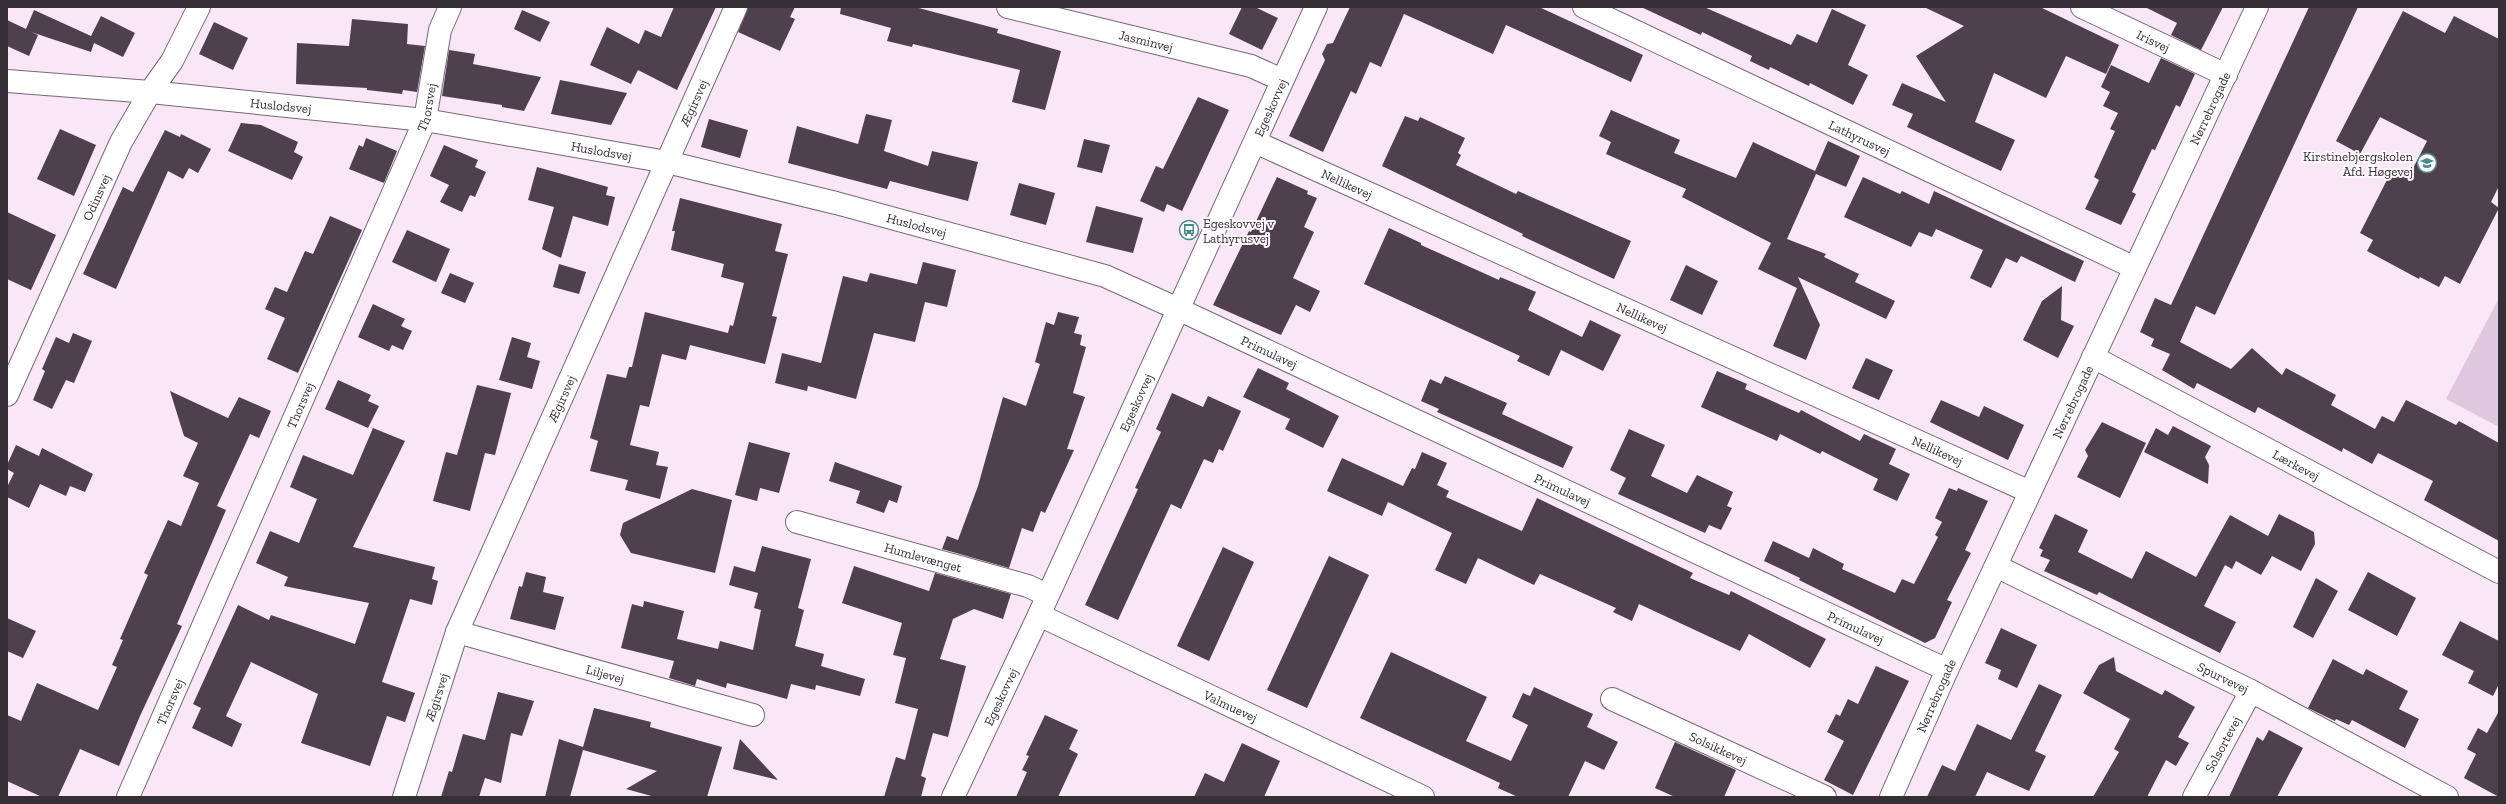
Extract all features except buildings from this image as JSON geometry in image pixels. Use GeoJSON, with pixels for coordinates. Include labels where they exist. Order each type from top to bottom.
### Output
{"type":"FeatureCollection","features":[{"type":"Feature","properties":{"kind":"street","name":"Odinsvej"},"geometry":{"type":"LineString","coordinates":[[7,395],[121,142],[150,92],[172,61],[199,7]]}},
{"type":"Feature","properties":{"kind":"street","name":"Thorsvej"},"geometry":{"type":"LineString","coordinates":[[128,797],[425,120],[440,30],[450,7]]}},
{"type":"Feature","properties":{"kind":"street","name":"Ægirsvej"},"geometry":{"type":"LineString","coordinates":[[404,797],[457,632],[736,7]]}},
{"type":"Feature","properties":{"kind":"street","name":"Jasminvej"},"geometry":{"type":"LineString","coordinates":[[1008,7],[1251,66],[1282,80]]}},
{"type":"Feature","properties":{"kind":"street","name":"Egeskovvej"},"geometry":{"type":"LineString","coordinates":[[953,797],[1039,615],[1178,309],[1256,142],[1282,80],[1316,7]]}},
{"type":"Feature","properties":{"kind":"street","name":"Lathyrusvej"},"geometry":{"type":"LineString","coordinates":[[1584,7],[2135,268]]}},
{"type":"Feature","properties":{"kind":"street","name":"Irisvej"},"geometry":{"type":"LineString","coordinates":[[2082,7],[2226,75]]}},
{"type":"Feature","properties":{"kind":"street","name":"Nørrebrogade"},"geometry":{"type":"LineString","coordinates":[[1891,797],[1947,670],[2258,7]]}},
{"type":"Feature","properties":{"kind":"street","name":"Huslodsvej"},"geometry":{"type":"LineString","coordinates":[[7,81],[150,92],[425,120],[667,162],[836,203],[1105,276],[1178,309]]}},
{"type":"Feature","properties":{"kind":"street","name":"Nellikevej"},"geometry":{"type":"LineString","coordinates":[[1256,142],[2030,492]]}},
{"type":"Feature","properties":{"kind":"street","name":"Primulavej"},"geometry":{"type":"LineString","coordinates":[[1178,309],[1947,670]]}},
{"type":"Feature","properties":{"kind":"street","name":"Lærkevej"},"geometry":{"type":"LineString","coordinates":[[2093,357],[2499,572]]}},
{"type":"Feature","properties":{"kind":"street","name":"Humlevænget"},"geometry":{"type":"LineString","coordinates":[[797,522],[1028,586],[1047,595]]}},
{"type":"Feature","properties":{"kind":"street","name":"Spurvevej"},"geometry":{"type":"LineString","coordinates":[[1996,566],[2251,691],[2446,797]]}},
{"type":"Feature","properties":{"kind":"street","name":"Valmuevej"},"geometry":{"type":"LineString","coordinates":[[1039,615],[1423,797]]}},
{"type":"Feature","properties":{"kind":"street","name":"Liljevej"},"geometry":{"type":"LineString","coordinates":[[457,632],[753,716]]}},
{"type":"Feature","properties":{"kind":"street","name":"Solsortevej"},"geometry":{"type":"LineString","coordinates":[[2194,797],[2251,691]]}},
{"type":"Feature","properties":{"kind":"street","name":"Solsikkevej"},"geometry":{"type":"LineString","coordinates":[[1612,699],[1825,797]]}},
{"type":"Feature","properties":{"kind":"shaded area"},"geometry":{"type":"Polygon","coordinates":[[[2499,298],[2499,427],[2446,399],[2499,298]]]}},
{"type":"Feature","properties":{"kind":"place","name":"Kirstinebjergskolen Afd. Høgevej"},"geometry":{"type":"Point","coordinates":[2427,163]}},
{"type":"Feature","properties":{"kind":"place","name":"Egeskovvej v Lathyrusvej"},"geometry":{"type":"Point","coordinates":[1189,230]}}]}
